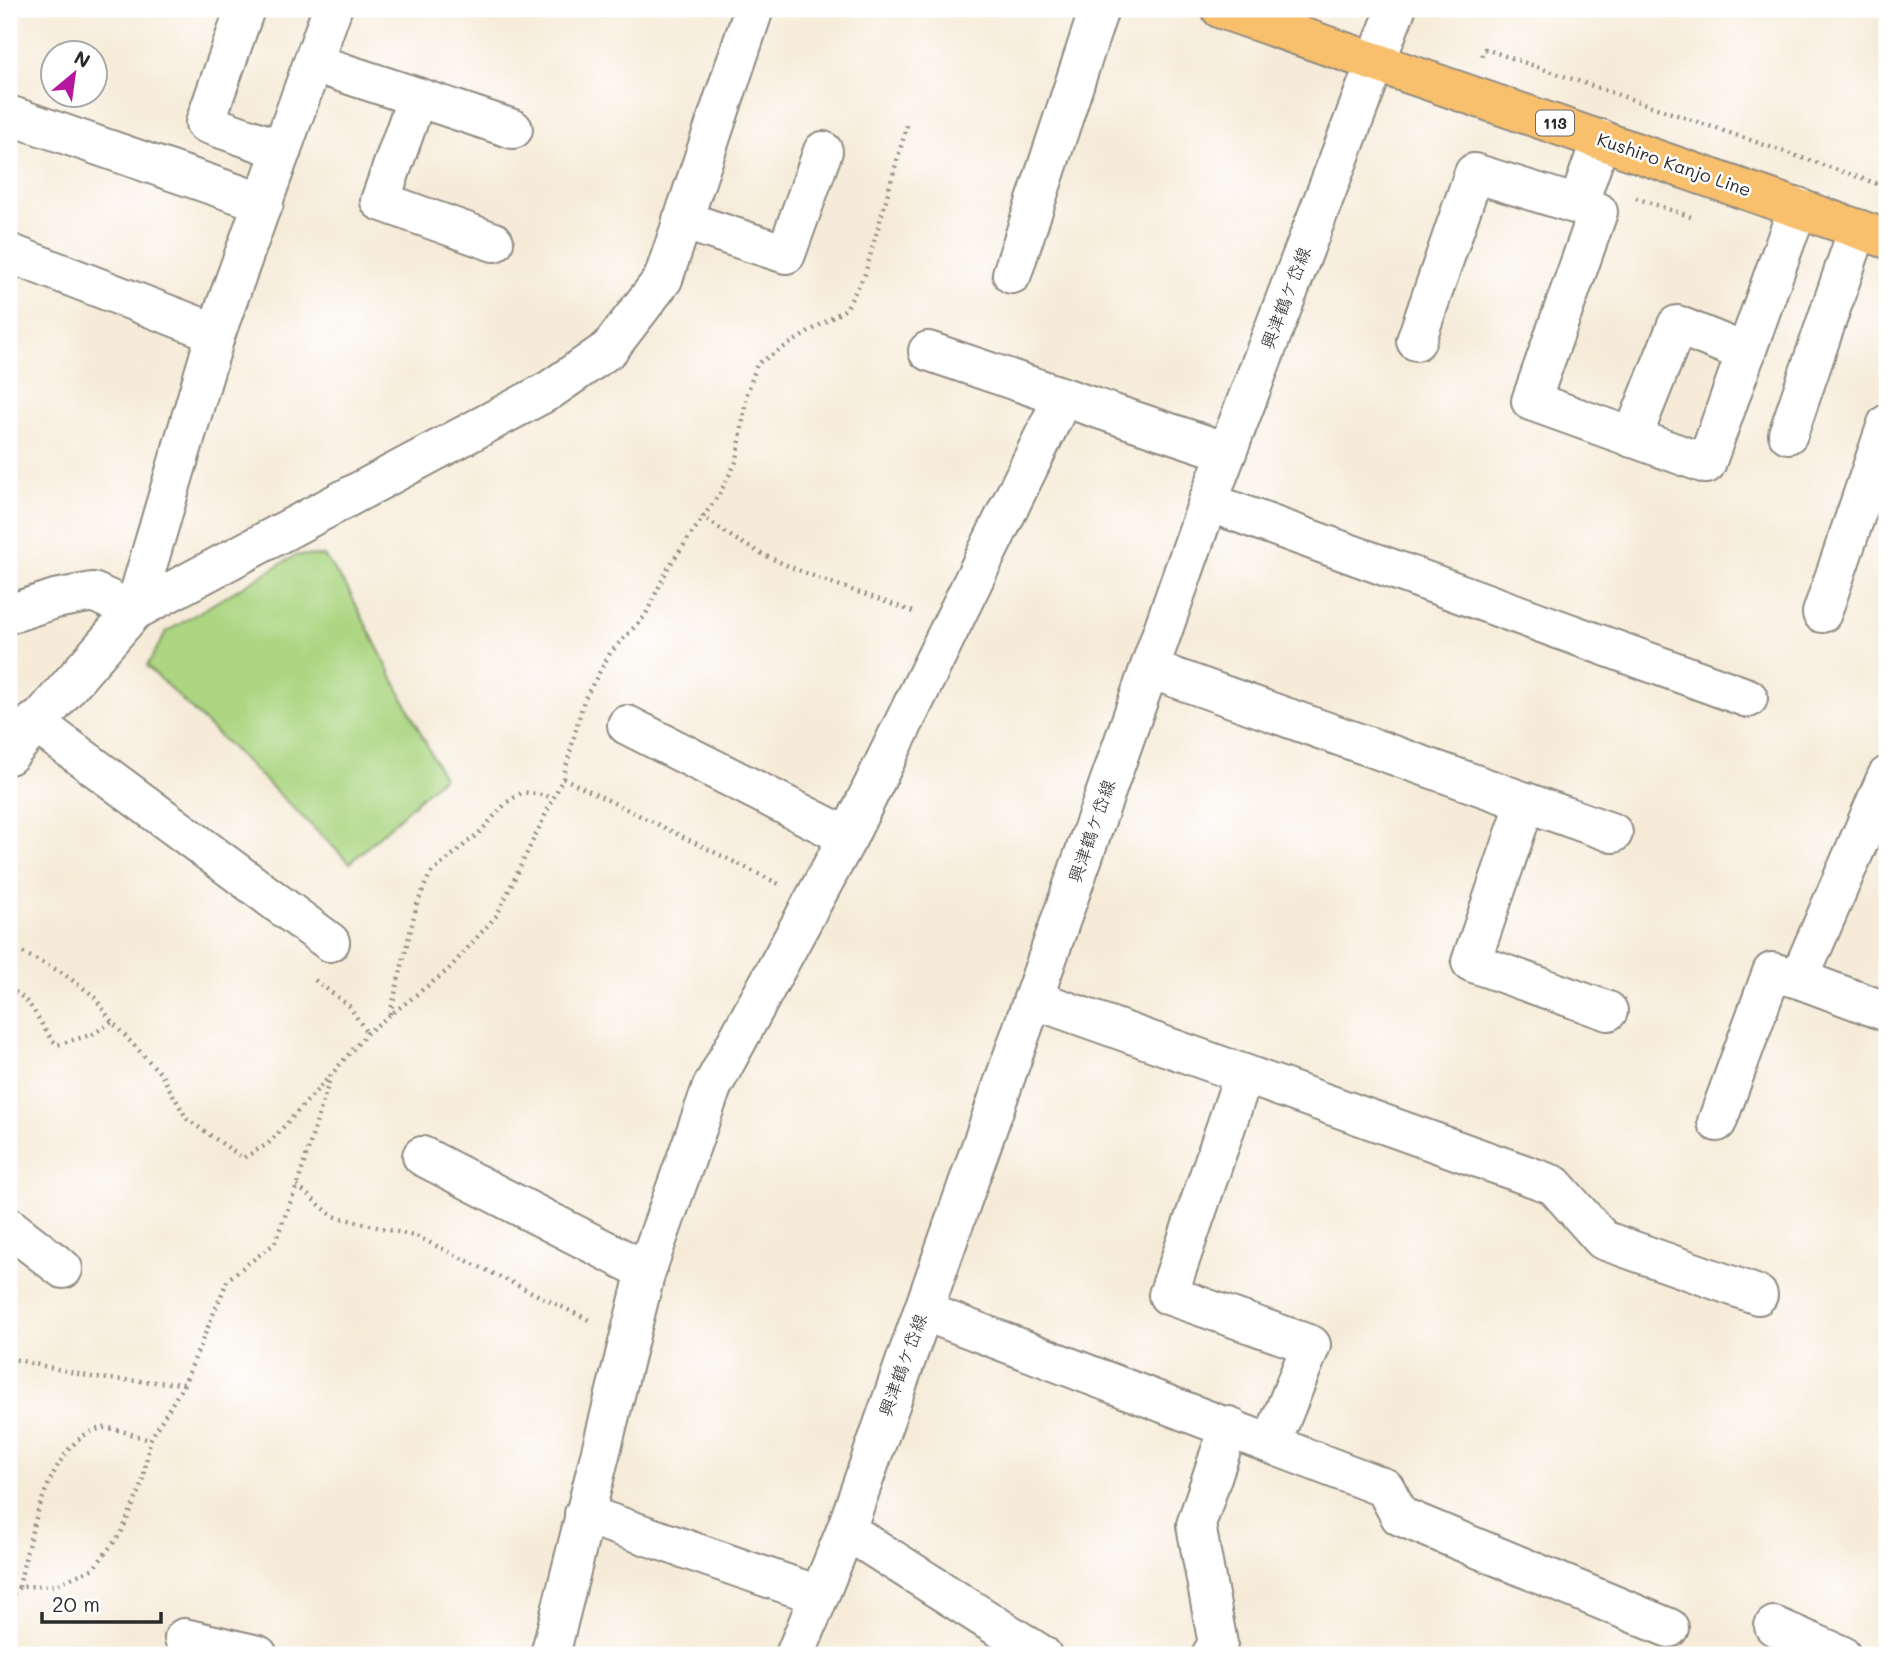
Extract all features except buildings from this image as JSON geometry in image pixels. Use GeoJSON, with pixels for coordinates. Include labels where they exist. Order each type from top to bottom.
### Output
{"type":"FeatureCollection","features":[{"type":"Feature","properties":{"kind":"main road","name":"Kushiro Kanjo Line"},"geometry":{"type":"LineString","coordinates":[[1222,9],[1873,234]]}},
{"type":"Feature","properties":{"kind":"street"},"geometry":{"type":"LineString","coordinates":[[245,9],[205,123],[282,150]]}},
{"type":"Feature","properties":{"kind":"street"},"geometry":{"type":"LineString","coordinates":[[134,611],[216,332],[332,9]]}},
{"type":"Feature","properties":{"kind":"street"},"geometry":{"type":"LineString","coordinates":[[9,755],[34,722],[134,611],[550,390],[609,349],[663,279],[754,9]]}},
{"type":"Feature","properties":{"kind":"street"},"geometry":{"type":"LineString","coordinates":[[1012,274],[1099,9]]}},
{"type":"Feature","properties":{"kind":"street","name":"興津鶴ケ岱線"},"geometry":{"type":"LineString","coordinates":[[795,1655],[846,1530],[1208,502],[1395,9]]}},
{"type":"Feature","properties":{"kind":"street"},"geometry":{"type":"LineString","coordinates":[[313,63],[513,129]]}},
{"type":"Feature","properties":{"kind":"street"},"geometry":{"type":"LineString","coordinates":[[417,97],[380,201],[494,242]]}},
{"type":"Feature","properties":{"kind":"street"},"geometry":{"type":"LineString","coordinates":[[9,115],[264,203]]}},
{"type":"Feature","properties":{"kind":"street"},"geometry":{"type":"LineString","coordinates":[[1578,205],[1601,139]]}},
{"type":"Feature","properties":{"kind":"street"},"geometry":{"type":"LineString","coordinates":[[682,220],[786,254],[823,151]]}},
{"type":"Feature","properties":{"kind":"street"},"geometry":{"type":"LineString","coordinates":[[1416,341],[1474,173],[1598,212],[1531,401],[1706,464],[1798,207]]}},
{"type":"Feature","properties":{"kind":"street"},"geometry":{"type":"LineString","coordinates":[[1788,434],[1873,234]]}},
{"type":"Feature","properties":{"kind":"street"},"geometry":{"type":"LineString","coordinates":[[9,253],[216,332]]}},
{"type":"Feature","properties":{"kind":"street"},"geometry":{"type":"LineString","coordinates":[[1632,438],[1677,325],[1746,352]]}},
{"type":"Feature","properties":{"kind":"street"},"geometry":{"type":"LineString","coordinates":[[928,351],[1227,452]]}},
{"type":"Feature","properties":{"kind":"street"},"geometry":{"type":"LineString","coordinates":[[550,1655],[646,1271],[712,1087],[848,837],[1063,397]]}},
{"type":"Feature","properties":{"kind":"street"},"geometry":{"type":"LineString","coordinates":[[1822,613],[1887,424]]}},
{"type":"Feature","properties":{"kind":"street"},"geometry":{"type":"LineString","coordinates":[[1208,502],[1748,698]]}},
{"type":"Feature","properties":{"kind":"street"},"geometry":{"type":"LineString","coordinates":[[9,614],[55,599],[93,592],[134,611]]}},
{"type":"Feature","properties":{"kind":"street"},"geometry":{"type":"LineString","coordinates":[[1150,669],[1613,833]]}},
{"type":"Feature","properties":{"kind":"street"},"geometry":{"type":"LineString","coordinates":[[34,722],[330,942]]}},
{"type":"Feature","properties":{"kind":"street"},"geometry":{"type":"LineString","coordinates":[[626,725],[848,837]]}},
{"type":"Feature","properties":{"kind":"street"},"geometry":{"type":"LineString","coordinates":[[1799,979],[1887,776]]}},
{"type":"Feature","properties":{"kind":"street"},"geometry":{"type":"LineString","coordinates":[[1526,802],[1472,962],[1608,1012]]}},
{"type":"Feature","properties":{"kind":"street"},"geometry":{"type":"LineString","coordinates":[[1717,1122],[1772,972],[1799,979],[1887,1012]]}},
{"type":"Feature","properties":{"kind":"street"},"geometry":{"type":"LineString","coordinates":[[1033,999],[1554,1185],[1603,1240],[1758,1295]]}},
{"type":"Feature","properties":{"kind":"street"},"geometry":{"type":"LineString","coordinates":[[1244,1074],[1168,1294],[1311,1345],[1272,1442]]}},
{"type":"Feature","properties":{"kind":"street"},"geometry":{"type":"LineString","coordinates":[[422,1156],[646,1271]]}},
{"type":"Feature","properties":{"kind":"street"},"geometry":{"type":"LineString","coordinates":[[9,1227],[63,1269]]}},
{"type":"Feature","properties":{"kind":"street"},"geometry":{"type":"LineString","coordinates":[[923,1311],[1272,1442],[1385,1488],[1400,1516],[1668,1628]]}},
{"type":"Feature","properties":{"kind":"street"},"geometry":{"type":"LineString","coordinates":[[1212,1655],[1217,1644],[1195,1525],[1229,1426]]}},
{"type":"Feature","properties":{"kind":"street"},"geometry":{"type":"LineString","coordinates":[[584,1514],[818,1595]]}},
{"type":"Feature","properties":{"kind":"street"},"geometry":{"type":"LineString","coordinates":[[846,1530],[1042,1655]]}},
{"type":"Feature","properties":{"kind":"street"},"geometry":{"type":"LineString","coordinates":[[1774,1626],[1841,1655]]}},
{"type":"Feature","properties":{"kind":"street"},"geometry":{"type":"LineString","coordinates":[[184,1638],[258,1655]]}},
{"type":"Feature","properties":{"kind":"path"},"geometry":{"type":"LineString","coordinates":[[9,951],[23,953],[61,972],[94,996],[111,1022],[161,1074],[187,1119],[243,1158],[268,1144],[367,1033],[448,970],[497,915],[563,778],[584,700],[610,653],[645,616],[668,568],[720,492],[737,460],[747,394],[757,365],[846,309],[865,274],[907,125]]}},
{"type":"Feature","properties":{"kind":"path"},"geometry":{"type":"LineString","coordinates":[[702,515],[726,536],[792,565],[918,613]]}},
{"type":"Feature","properties":{"kind":"path"},"geometry":{"type":"LineString","coordinates":[[563,778],[783,885]]}},
{"type":"Feature","properties":{"kind":"path"},"geometry":{"type":"LineString","coordinates":[[390,1015],[417,904],[430,874],[481,831],[506,803],[523,792],[553,797]]}},
{"type":"Feature","properties":{"kind":"path"},"geometry":{"type":"LineString","coordinates":[[9,988],[27,998],[46,1034],[57,1045],[93,1034],[111,1022]]}},
{"type":"Feature","properties":{"kind":"path"},"geometry":{"type":"LineString","coordinates":[[19,1587],[55,1585],[94,1568],[121,1533],[142,1485],[150,1440],[184,1384],[228,1279],[274,1244],[298,1186],[331,1075]]}},
{"type":"Feature","properties":{"kind":"path"},"geometry":{"type":"LineString","coordinates":[[298,1186],[333,1216],[418,1237],[597,1324]]}},
{"type":"Feature","properties":{"kind":"path"},"geometry":{"type":"LineString","coordinates":[[9,1358],[96,1378],[184,1384]]}},
{"type":"Feature","properties":{"kind":"path"},"geometry":{"type":"LineString","coordinates":[[9,1600],[19,1587],[32,1522],[52,1476],[80,1438],[104,1428],[150,1440]]}},
{"type":"Feature","properties":{"kind":"green space"},"geometry":{"type":"Polygon","coordinates":[[[296,555],[324,556],[348,589],[443,777],[350,863],[147,666],[166,632],[296,555]]]}}]}
